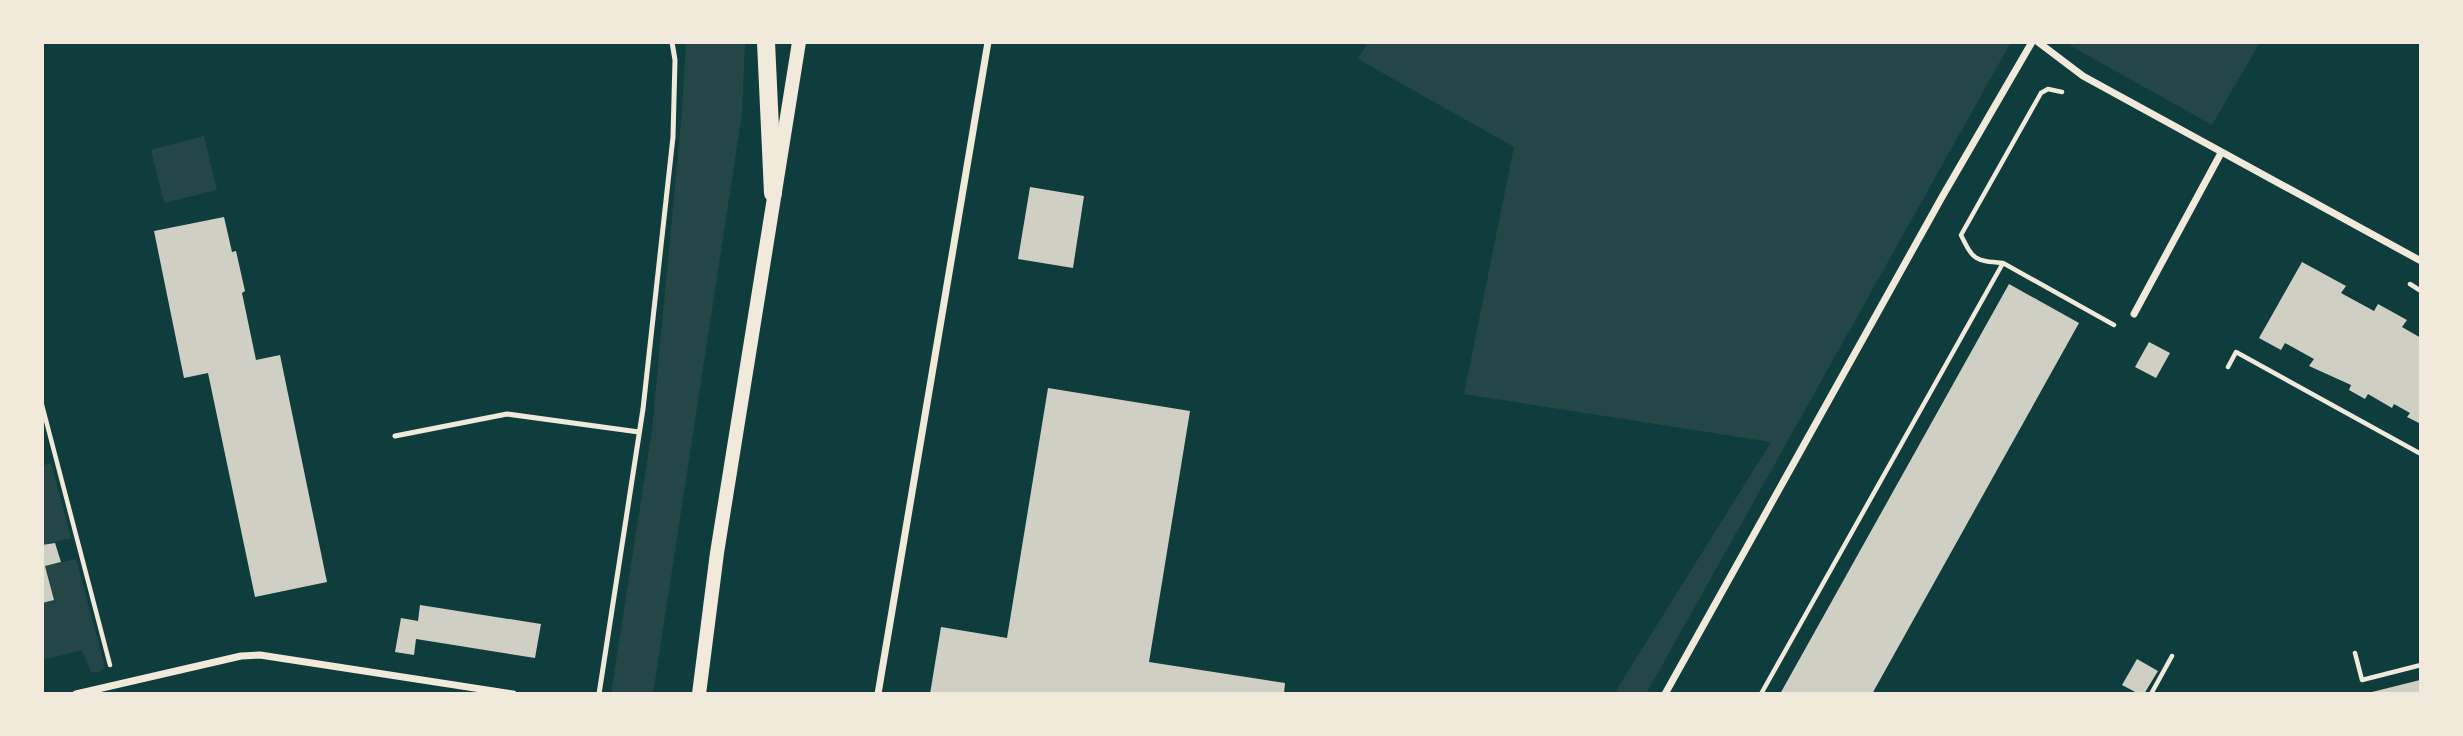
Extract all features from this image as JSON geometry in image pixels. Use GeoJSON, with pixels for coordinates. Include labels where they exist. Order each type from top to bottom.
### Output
{"type":"FeatureCollection","features":[{"type":"Feature","properties":{"kind":"main road"},"geometry":{"type":"LineString","coordinates":[[766,42],[774,193]]}},
{"type":"Feature","properties":{"kind":"main road"},"geometry":{"type":"LineString","coordinates":[[699,694],[717,553],[799,42]]}},
{"type":"Feature","properties":{"kind":"street"},"geometry":{"type":"LineString","coordinates":[[878,694],[988,42]]}},
{"type":"Feature","properties":{"kind":"street"},"geometry":{"type":"LineString","coordinates":[[1665,694],[2032,42]]}},
{"type":"Feature","properties":{"kind":"street"},"geometry":{"type":"LineString","coordinates":[[2038,42],[2083,76],[2421,261]]}},
{"type":"Feature","properties":{"kind":"street"},"geometry":{"type":"LineString","coordinates":[[2134,314],[2221,153]]}},
{"type":"Feature","properties":{"kind":"street"},"geometry":{"type":"LineString","coordinates":[[76,694],[260,654],[513,694]]}},
{"type":"Feature","properties":{"kind":"lane"},"geometry":{"type":"LineString","coordinates":[[599,694],[639,432],[673,137],[675,60],[672,42]]}},
{"type":"Feature","properties":{"kind":"lane"},"geometry":{"type":"LineString","coordinates":[[395,436],[507,414],[639,432]]}},
{"type":"Feature","properties":{"kind":"path"},"geometry":{"type":"LineString","coordinates":[[2071,97],[2048,89],[2040,93],[1961,234],[1971,255],[1980,261],[2003,263],[2124,331]]}},
{"type":"Feature","properties":{"kind":"path"},"geometry":{"type":"LineString","coordinates":[[1760,694],[2003,263]]}},
{"type":"Feature","properties":{"kind":"path"},"geometry":{"type":"LineString","coordinates":[[2228,367],[2236,352],[2421,454]]}},
{"type":"Feature","properties":{"kind":"path"},"geometry":{"type":"LineString","coordinates":[[42,405],[115,684]]}},
{"type":"Feature","properties":{"kind":"path"},"geometry":{"type":"LineString","coordinates":[[2355,653],[2362,680],[2421,666]]}},
{"type":"Feature","properties":{"kind":"path"},"geometry":{"type":"LineString","coordinates":[[2151,694],[2172,656]]}},
{"type":"Feature","properties":{"kind":"shaded area"},"geometry":{"type":"Polygon","coordinates":[[[686,42],[745,42],[742,114],[653,694],[611,694],[652,430],[686,42]]]}},
{"type":"Feature","properties":{"kind":"shaded area"},"geometry":{"type":"Polygon","coordinates":[[[1368,42],[2011,42],[1646,694],[1614,694],[1771,442],[1464,394],[1514,147],[1358,59],[1368,42]]]}},
{"type":"Feature","properties":{"kind":"shaded area"},"geometry":{"type":"Polygon","coordinates":[[[2070,42],[2260,42],[2212,125],[2071,46],[2070,42]]]}},
{"type":"Feature","properties":{"kind":"shaded area"},"geometry":{"type":"Polygon","coordinates":[[[204,136],[217,190],[164,203],[151,150],[204,136]]]}},
{"type":"Feature","properties":{"kind":"shaded area"},"geometry":{"type":"Polygon","coordinates":[[[51,463],[71,538],[42,545],[42,466],[51,463]]]}},
{"type":"Feature","properties":{"kind":"shaded area"},"geometry":{"type":"Polygon","coordinates":[[[76,559],[105,667],[99,672],[91,672],[82,650],[42,660],[42,603],[54,599],[45,566],[76,559]]]}},
{"type":"Feature","properties":{"kind":"building"},"geometry":{"type":"Polygon","coordinates":[[[1030,187],[1084,196],[1073,268],[1018,259],[1030,187]]]}},
{"type":"Feature","properties":{"kind":"building"},"geometry":{"type":"Polygon","coordinates":[[[224,217],[232,252],[236,251],[245,291],[242,293],[256,360],[280,355],[327,582],[255,597],[208,373],[184,378],[154,231],[224,217]]]}},
{"type":"Feature","properties":{"kind":"building"},"geometry":{"type":"Polygon","coordinates":[[[2302,262],[2346,286],[2341,293],[2374,311],[2378,304],[2407,320],[2402,327],[2421,338],[2421,424],[2407,417],[2410,413],[2394,404],[2392,408],[2368,394],[2365,399],[2349,390],[2351,385],[2309,366],[2314,359],[2285,343],[2281,350],[2259,338],[2302,262]]]}},
{"type":"Feature","properties":{"kind":"building"},"geometry":{"type":"Polygon","coordinates":[[[2009,284],[2079,323],[1872,694],[1780,694],[2009,284]]]}},
{"type":"Feature","properties":{"kind":"building"},"geometry":{"type":"Polygon","coordinates":[[[2149,342],[2170,353],[2156,378],[2135,367],[2149,342]]]}},
{"type":"Feature","properties":{"kind":"building"},"geometry":{"type":"Polygon","coordinates":[[[1048,388],[1190,411],[1149,662],[1285,683],[1284,694],[930,694],[941,627],[1007,638],[1048,388]]]}},
{"type":"Feature","properties":{"kind":"building"},"geometry":{"type":"Polygon","coordinates":[[[55,543],[61,562],[45,566],[54,600],[42,603],[42,545],[55,543]]]}},
{"type":"Feature","properties":{"kind":"building"},"geometry":{"type":"Polygon","coordinates":[[[420,605],[541,624],[535,658],[416,639],[414,655],[395,652],[401,618],[418,621],[420,605]]]}},
{"type":"Feature","properties":{"kind":"building"},"geometry":{"type":"Polygon","coordinates":[[[2137,659],[2158,671],[2144,694],[2122,685],[2137,659]]]}},
{"type":"Feature","properties":{"kind":"building"},"geometry":{"type":"Polygon","coordinates":[[[2420,680],[2421,694],[2368,694],[2368,693],[2420,680]]]}}]}
